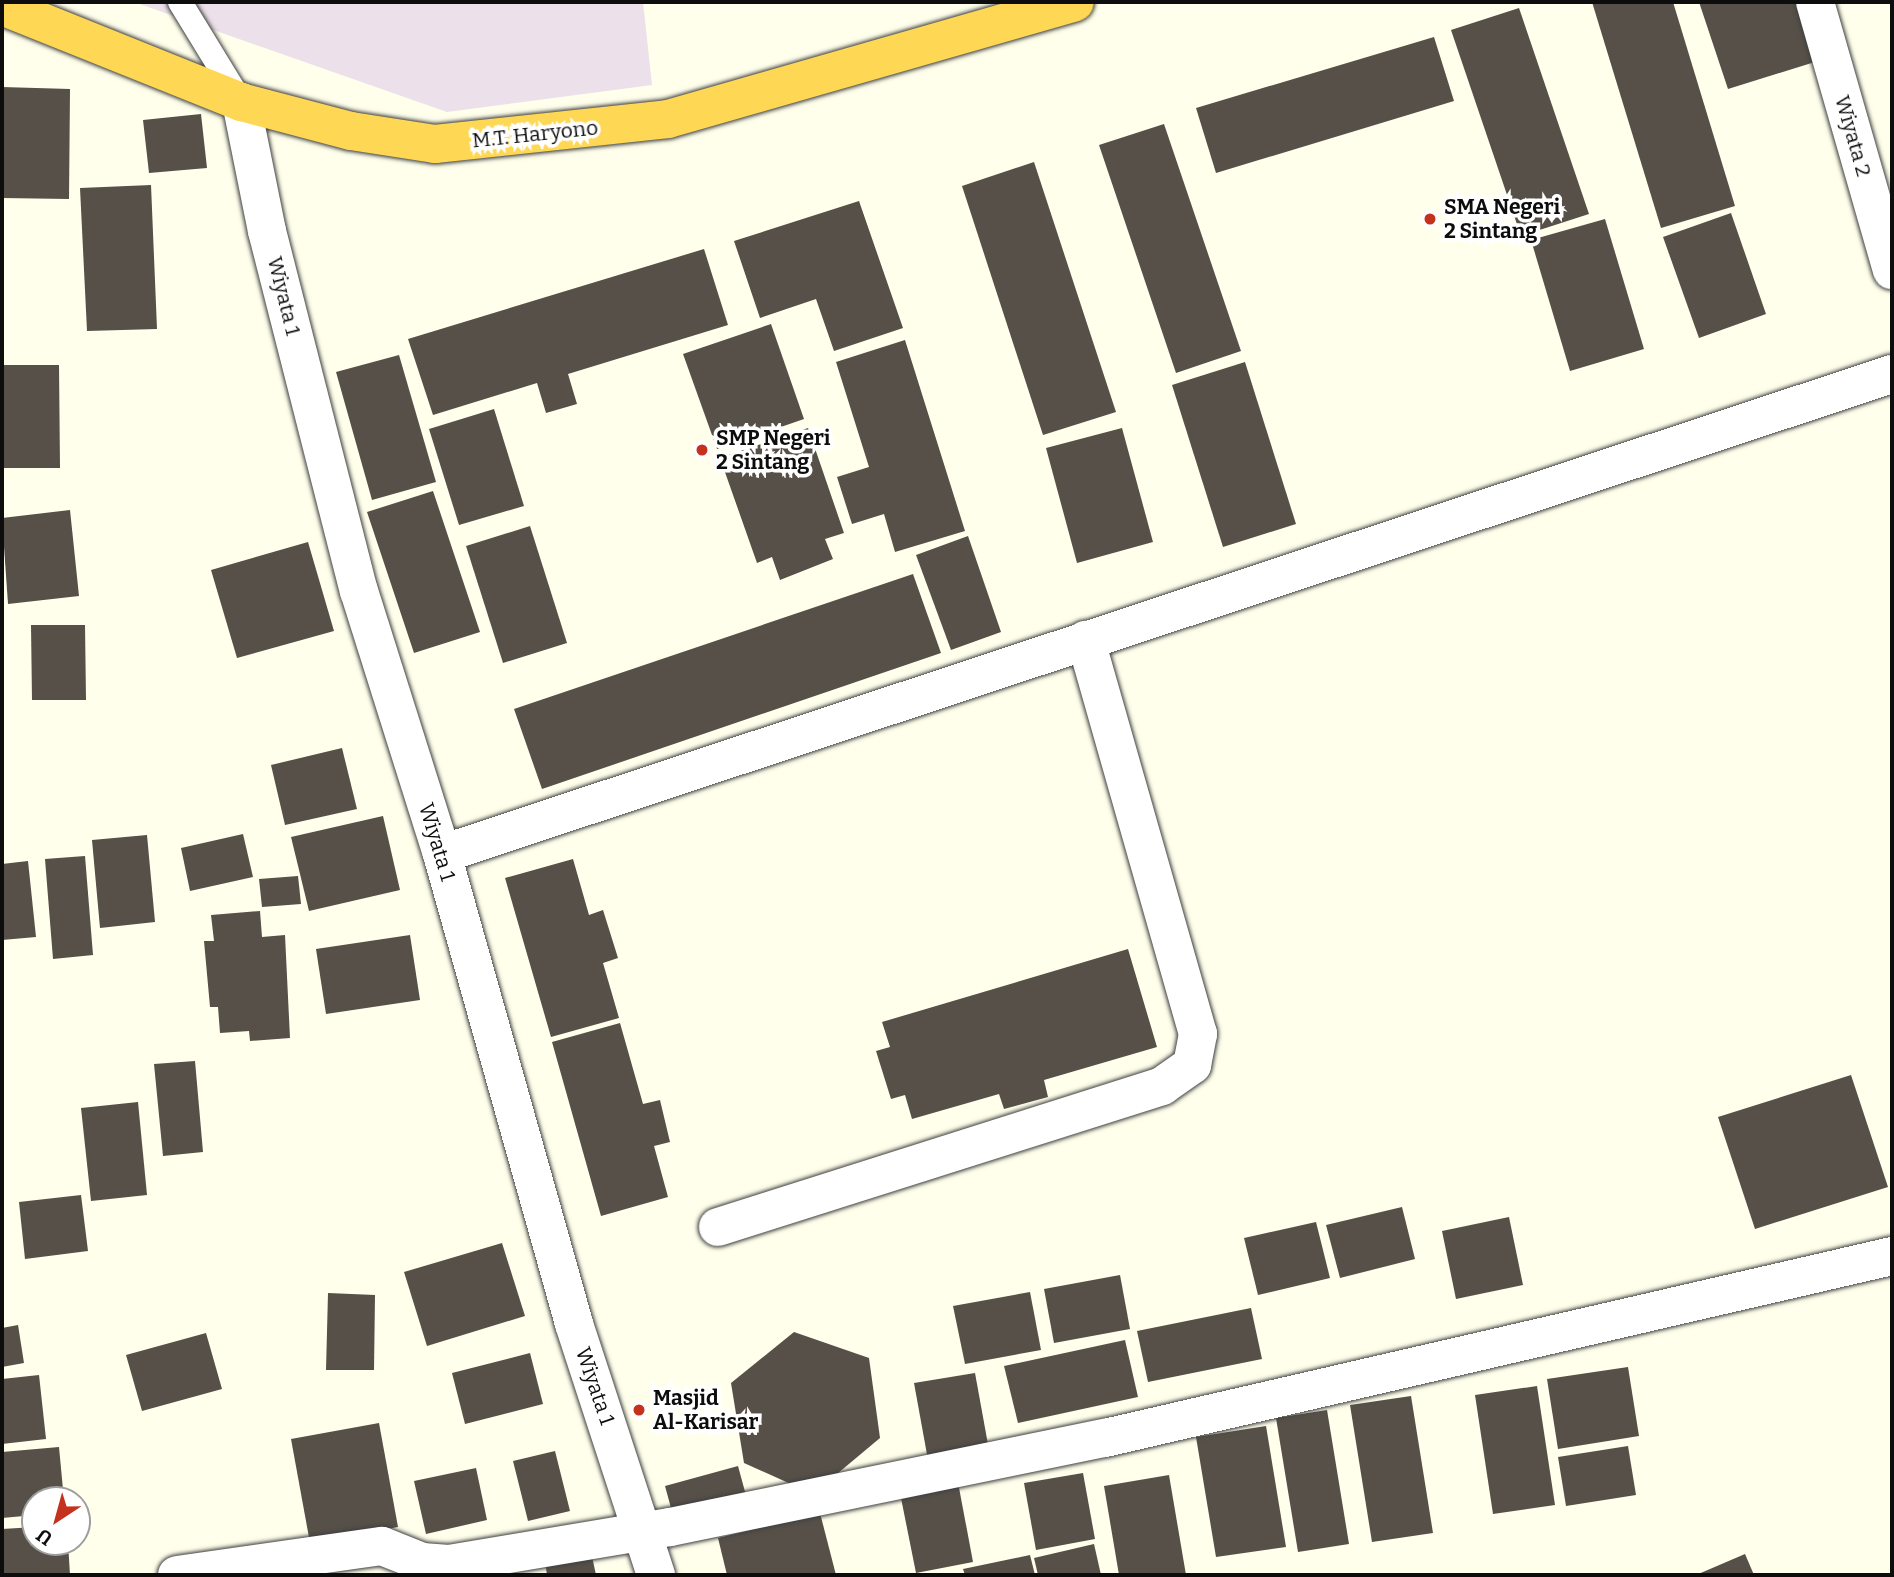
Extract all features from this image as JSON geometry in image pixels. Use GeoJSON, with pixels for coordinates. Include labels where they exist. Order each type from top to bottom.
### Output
{"type":"FeatureCollection","features":[{"type":"Feature","properties":{"kind":"highway","name":"M.T. Haryono"},"geometry":{"type":"LineString","coordinates":[[2,6],[241,102],[393,139],[435,144],[536,136],[668,119],[1075,2]]}},
{"type":"Feature","properties":{"kind":"street","name":"Wiyata 2"},"geometry":{"type":"LineString","coordinates":[[1815,2],[1892,270]]}},
{"type":"Feature","properties":{"kind":"street","name":"Wiyata 1"},"geometry":{"type":"LineString","coordinates":[[241,102],[267,231],[359,591],[442,854],[574,1324],[645,1527],[656,1575]]}},
{"type":"Feature","properties":{"kind":"street"},"geometry":{"type":"LineString","coordinates":[[442,854],[1892,374]]}},
{"type":"Feature","properties":{"kind":"street"},"geometry":{"type":"LineString","coordinates":[[718,1227],[1162,1086],[1192,1065],[1198,1034],[1086,640]]}},
{"type":"Feature","properties":{"kind":"street"},"geometry":{"type":"LineString","coordinates":[[177,1575],[382,1546],[422,1562],[449,1564],[645,1527],[670,1527],[1105,1438],[1892,1256]]}},
{"type":"Feature","properties":{"kind":"lane"},"geometry":{"type":"LineString","coordinates":[[180,2],[241,102]]}},
{"type":"Feature","properties":{"kind":"shaded area"},"geometry":{"type":"Polygon","coordinates":[[[134,2],[643,2],[652,85],[447,112],[134,2]]]}},
{"type":"Feature","properties":{"kind":"building"},"geometry":{"type":"Polygon","coordinates":[[[1592,2],[1673,2],[1735,206],[1661,228],[1592,2]]]}},
{"type":"Feature","properties":{"kind":"building"},"geometry":{"type":"Polygon","coordinates":[[[1699,2],[1799,2],[1818,61],[1728,89],[1699,2]]]}},
{"type":"Feature","properties":{"kind":"building"},"geometry":{"type":"Polygon","coordinates":[[[1519,8],[1589,214],[1521,236],[1451,30],[1519,8]]]}},
{"type":"Feature","properties":{"kind":"building"},"geometry":{"type":"Polygon","coordinates":[[[1434,37],[1454,101],[1216,173],[1196,108],[1434,37]]]}},
{"type":"Feature","properties":{"kind":"building"},"geometry":{"type":"Polygon","coordinates":[[[2,87],[70,89],[69,199],[2,198],[2,87]]]}},
{"type":"Feature","properties":{"kind":"building"},"geometry":{"type":"Polygon","coordinates":[[[201,114],[207,168],[149,173],[143,120],[201,114]]]}},
{"type":"Feature","properties":{"kind":"building"},"geometry":{"type":"Polygon","coordinates":[[[1164,124],[1241,351],[1176,373],[1099,145],[1164,124]]]}},
{"type":"Feature","properties":{"kind":"building"},"geometry":{"type":"Polygon","coordinates":[[[1034,162],[1116,412],[1043,435],[962,186],[1034,162]]]}},
{"type":"Feature","properties":{"kind":"building"},"geometry":{"type":"Polygon","coordinates":[[[151,185],[157,329],[87,331],[80,188],[151,185]]]}},
{"type":"Feature","properties":{"kind":"building"},"geometry":{"type":"Polygon","coordinates":[[[859,201],[903,328],[834,351],[816,299],[760,318],[734,241],[859,201]]]}},
{"type":"Feature","properties":{"kind":"building"},"geometry":{"type":"Polygon","coordinates":[[[1731,213],[1766,314],[1699,338],[1663,237],[1731,213]]]}},
{"type":"Feature","properties":{"kind":"building"},"geometry":{"type":"Polygon","coordinates":[[[1605,219],[1644,349],[1570,371],[1531,240],[1605,219]]]}},
{"type":"Feature","properties":{"kind":"building"},"geometry":{"type":"Polygon","coordinates":[[[704,249],[728,325],[568,374],[577,404],[546,413],[537,383],[433,415],[408,339],[704,249]]]}},
{"type":"Feature","properties":{"kind":"building"},"geometry":{"type":"Polygon","coordinates":[[[771,324],[804,419],[717,449],[683,354],[771,324]]]}},
{"type":"Feature","properties":{"kind":"building"},"geometry":{"type":"Polygon","coordinates":[[[905,340],[965,531],[895,552],[884,514],[852,524],[837,477],[869,467],[836,362],[905,340]]]}},
{"type":"Feature","properties":{"kind":"building"},"geometry":{"type":"Polygon","coordinates":[[[399,355],[436,482],[372,500],[336,372],[399,355]]]}},
{"type":"Feature","properties":{"kind":"building"},"geometry":{"type":"Polygon","coordinates":[[[1245,362],[1296,524],[1223,547],[1172,385],[1245,362]]]}},
{"type":"Feature","properties":{"kind":"building"},"geometry":{"type":"Polygon","coordinates":[[[2,365],[59,365],[60,468],[2,468],[2,365]]]}},
{"type":"Feature","properties":{"kind":"building"},"geometry":{"type":"Polygon","coordinates":[[[494,409],[524,506],[459,525],[429,429],[494,409]]]}},
{"type":"Feature","properties":{"kind":"building"},"geometry":{"type":"Polygon","coordinates":[[[808,428],[844,533],[825,539],[833,559],[780,580],[772,557],[757,563],[720,458],[808,428]]]}},
{"type":"Feature","properties":{"kind":"building"},"geometry":{"type":"Polygon","coordinates":[[[1122,428],[1153,542],[1077,563],[1046,448],[1122,428]]]}},
{"type":"Feature","properties":{"kind":"building"},"geometry":{"type":"Polygon","coordinates":[[[433,491],[480,632],[414,653],[367,512],[433,491]]]}},
{"type":"Feature","properties":{"kind":"building"},"geometry":{"type":"Polygon","coordinates":[[[70,510],[79,596],[8,604],[2,518],[70,510]]]}},
{"type":"Feature","properties":{"kind":"building"},"geometry":{"type":"Polygon","coordinates":[[[530,526],[567,643],[503,663],[466,546],[530,526]]]}},
{"type":"Feature","properties":{"kind":"building"},"geometry":{"type":"Polygon","coordinates":[[[968,536],[1001,632],[951,650],[916,555],[968,536]]]}},
{"type":"Feature","properties":{"kind":"building"},"geometry":{"type":"Polygon","coordinates":[[[308,542],[334,631],[237,658],[211,570],[308,542]]]}},
{"type":"Feature","properties":{"kind":"building"},"geometry":{"type":"Polygon","coordinates":[[[913,574],[941,653],[542,789],[514,709],[913,574]]]}},
{"type":"Feature","properties":{"kind":"building"},"geometry":{"type":"Polygon","coordinates":[[[31,625],[85,625],[86,700],[32,700],[31,625]]]}},
{"type":"Feature","properties":{"kind":"building"},"geometry":{"type":"Polygon","coordinates":[[[342,748],[357,809],[285,825],[271,765],[342,748]]]}},
{"type":"Feature","properties":{"kind":"building"},"geometry":{"type":"Polygon","coordinates":[[[383,816],[400,890],[309,911],[291,837],[383,816]]]}},
{"type":"Feature","properties":{"kind":"building"},"geometry":{"type":"Polygon","coordinates":[[[243,834],[253,877],[190,891],[181,848],[243,834]]]}},
{"type":"Feature","properties":{"kind":"building"},"geometry":{"type":"Polygon","coordinates":[[[147,835],[155,922],[100,928],[92,840],[147,835]]]}},
{"type":"Feature","properties":{"kind":"building"},"geometry":{"type":"Polygon","coordinates":[[[85,856],[93,955],[53,959],[45,859],[85,856]]]}},
{"type":"Feature","properties":{"kind":"building"},"geometry":{"type":"Polygon","coordinates":[[[573,859],[589,915],[603,910],[618,958],[603,963],[619,1018],[551,1037],[505,878],[573,859]]]}},
{"type":"Feature","properties":{"kind":"building"},"geometry":{"type":"Polygon","coordinates":[[[28,861],[36,937],[2,940],[2,864],[28,861]]]}},
{"type":"Feature","properties":{"kind":"building"},"geometry":{"type":"Polygon","coordinates":[[[298,876],[301,904],[262,907],[259,879],[298,876]]]}},
{"type":"Feature","properties":{"kind":"building"},"geometry":{"type":"Polygon","coordinates":[[[260,911],[262,937],[285,935],[290,1038],[250,1041],[249,1031],[220,1033],[218,1007],[210,1007],[204,941],[214,941],[211,915],[260,911]]]}},
{"type":"Feature","properties":{"kind":"building"},"geometry":{"type":"Polygon","coordinates":[[[410,935],[420,1000],[326,1014],[316,949],[410,935]]]}},
{"type":"Feature","properties":{"kind":"building"},"geometry":{"type":"Polygon","coordinates":[[[1128,949],[1157,1047],[1044,1080],[1048,1097],[1004,1109],[999,1094],[912,1119],[905,1095],[891,1099],[876,1051],[890,1047],[882,1022],[1128,949]]]}},
{"type":"Feature","properties":{"kind":"building"},"geometry":{"type":"Polygon","coordinates":[[[620,1023],[643,1104],[660,1100],[670,1142],[654,1146],[668,1197],[601,1216],[552,1042],[620,1023]]]}},
{"type":"Feature","properties":{"kind":"building"},"geometry":{"type":"Polygon","coordinates":[[[195,1061],[203,1152],[163,1156],[154,1064],[195,1061]]]}},
{"type":"Feature","properties":{"kind":"building"},"geometry":{"type":"Polygon","coordinates":[[[1851,1075],[1888,1187],[1755,1229],[1718,1117],[1851,1075]]]}},
{"type":"Feature","properties":{"kind":"building"},"geometry":{"type":"Polygon","coordinates":[[[138,1102],[147,1195],[91,1201],[81,1108],[138,1102]]]}},
{"type":"Feature","properties":{"kind":"building"},"geometry":{"type":"Polygon","coordinates":[[[81,1195],[88,1251],[25,1259],[19,1202],[81,1195]]]}},
{"type":"Feature","properties":{"kind":"building"},"geometry":{"type":"Polygon","coordinates":[[[1402,1207],[1415,1259],[1340,1278],[1326,1225],[1402,1207]]]}},
{"type":"Feature","properties":{"kind":"building"},"geometry":{"type":"Polygon","coordinates":[[[1509,1217],[1523,1285],[1456,1299],[1442,1231],[1509,1217]]]}},
{"type":"Feature","properties":{"kind":"building"},"geometry":{"type":"Polygon","coordinates":[[[1316,1222],[1330,1278],[1258,1295],[1244,1238],[1316,1222]]]}},
{"type":"Feature","properties":{"kind":"building"},"geometry":{"type":"Polygon","coordinates":[[[502,1243],[525,1316],[427,1346],[404,1272],[502,1243]]]}},
{"type":"Feature","properties":{"kind":"building"},"geometry":{"type":"Polygon","coordinates":[[[1120,1275],[1130,1329],[1054,1343],[1044,1289],[1120,1275]]]}},
{"type":"Feature","properties":{"kind":"building"},"geometry":{"type":"Polygon","coordinates":[[[1030,1292],[1041,1350],[965,1364],[953,1306],[1030,1292]]]}},
{"type":"Feature","properties":{"kind":"building"},"geometry":{"type":"Polygon","coordinates":[[[328,1293],[375,1295],[374,1370],[326,1370],[328,1293]]]}},
{"type":"Feature","properties":{"kind":"building"},"geometry":{"type":"Polygon","coordinates":[[[1251,1308],[1262,1359],[1148,1382],[1137,1331],[1251,1308]]]}},
{"type":"Feature","properties":{"kind":"building"},"geometry":{"type":"Polygon","coordinates":[[[18,1325],[24,1363],[2,1367],[2,1328],[18,1325]]]}},
{"type":"Feature","properties":{"kind":"building"},"geometry":{"type":"Polygon","coordinates":[[[794,1332],[869,1358],[880,1438],[813,1494],[744,1463],[731,1383],[794,1332]]]}},
{"type":"Feature","properties":{"kind":"building"},"geometry":{"type":"Polygon","coordinates":[[[206,1333],[222,1389],[142,1411],[126,1355],[206,1333]]]}},
{"type":"Feature","properties":{"kind":"building"},"geometry":{"type":"Polygon","coordinates":[[[1125,1340],[1138,1397],[1018,1423],[1004,1366],[1125,1340]]]}},
{"type":"Feature","properties":{"kind":"building"},"geometry":{"type":"Polygon","coordinates":[[[530,1353],[543,1404],[465,1424],[452,1373],[530,1353]]]}},
{"type":"Feature","properties":{"kind":"building"},"geometry":{"type":"Polygon","coordinates":[[[1628,1367],[1639,1436],[1558,1449],[1547,1379],[1628,1367]]]}},
{"type":"Feature","properties":{"kind":"building"},"geometry":{"type":"Polygon","coordinates":[[[975,1373],[989,1450],[928,1460],[914,1383],[975,1373]]]}},
{"type":"Feature","properties":{"kind":"building"},"geometry":{"type":"Polygon","coordinates":[[[39,1375],[46,1439],[2,1444],[2,1379],[39,1375]]]}},
{"type":"Feature","properties":{"kind":"building"},"geometry":{"type":"Polygon","coordinates":[[[1537,1386],[1555,1505],[1493,1514],[1475,1395],[1537,1386]]]}},
{"type":"Feature","properties":{"kind":"building"},"geometry":{"type":"Polygon","coordinates":[[[1411,1396],[1433,1533],[1372,1542],[1350,1405],[1411,1396]]]}},
{"type":"Feature","properties":{"kind":"building"},"geometry":{"type":"Polygon","coordinates":[[[1327,1410],[1349,1544],[1298,1552],[1276,1418],[1327,1410]]]}},
{"type":"Feature","properties":{"kind":"building"},"geometry":{"type":"Polygon","coordinates":[[[379,1423],[398,1527],[310,1543],[291,1439],[379,1423]]]}},
{"type":"Feature","properties":{"kind":"building"},"geometry":{"type":"Polygon","coordinates":[[[1266,1426],[1286,1547],[1216,1557],[1196,1437],[1266,1426]]]}},
{"type":"Feature","properties":{"kind":"building"},"geometry":{"type":"Polygon","coordinates":[[[1628,1446],[1636,1495],[1566,1506],[1558,1457],[1628,1446]]]}},
{"type":"Feature","properties":{"kind":"building"},"geometry":{"type":"Polygon","coordinates":[[[59,1447],[63,1486],[21,1486],[21,1516],[2,1518],[2,1452],[59,1447]]]}},
{"type":"Feature","properties":{"kind":"building"},"geometry":{"type":"Polygon","coordinates":[[[555,1451],[570,1511],[528,1521],[513,1461],[555,1451]]]}},
{"type":"Feature","properties":{"kind":"building"},"geometry":{"type":"Polygon","coordinates":[[[738,1466],[747,1499],[674,1519],[665,1486],[738,1466]]]}},
{"type":"Feature","properties":{"kind":"building"},"geometry":{"type":"Polygon","coordinates":[[[476,1468],[487,1520],[426,1534],[414,1481],[476,1468]]]}},
{"type":"Feature","properties":{"kind":"building"},"geometry":{"type":"Polygon","coordinates":[[[1083,1473],[1095,1539],[1036,1550],[1024,1483],[1083,1473]]]}},
{"type":"Feature","properties":{"kind":"building"},"geometry":{"type":"Polygon","coordinates":[[[1169,1475],[1186,1575],[1119,1575],[1104,1486],[1169,1475]]]}},
{"type":"Feature","properties":{"kind":"building"},"geometry":{"type":"Polygon","coordinates":[[[957,1477],[973,1562],[916,1573],[899,1488],[957,1477]]]}},
{"type":"Feature","properties":{"kind":"building"},"geometry":{"type":"Polygon","coordinates":[[[820,1513],[836,1575],[727,1575],[718,1538],[820,1513]]]}},
{"type":"Feature","properties":{"kind":"building"},"geometry":{"type":"Polygon","coordinates":[[[21,1528],[21,1556],[69,1556],[70,1575],[4,1575],[2,1529],[21,1528]]]}},
{"type":"Feature","properties":{"kind":"building"},"geometry":{"type":"Polygon","coordinates":[[[1094,1544],[1101,1575],[1038,1575],[1034,1558],[1094,1544]]]}},
{"type":"Feature","properties":{"kind":"building"},"geometry":{"type":"Polygon","coordinates":[[[590,1547],[596,1575],[547,1575],[544,1555],[590,1547]]]}},
{"type":"Feature","properties":{"kind":"building"},"geometry":{"type":"Polygon","coordinates":[[[1745,1554],[1754,1575],[1696,1575],[1745,1554]]]}},
{"type":"Feature","properties":{"kind":"building"},"geometry":{"type":"Polygon","coordinates":[[[1030,1555],[1035,1575],[965,1575],[963,1569],[1030,1555]]]}},
{"type":"Feature","properties":{"kind":"place","name":"SMA Negeri 2 Sintang"},"geometry":{"type":"Point","coordinates":[1430,219]}},
{"type":"Feature","properties":{"kind":"place","name":"SMP Negeri 2 Sintang"},"geometry":{"type":"Point","coordinates":[702,450]}},
{"type":"Feature","properties":{"kind":"place","name":"Masjid Al-Karisar"},"geometry":{"type":"Point","coordinates":[639,1410]}}]}
